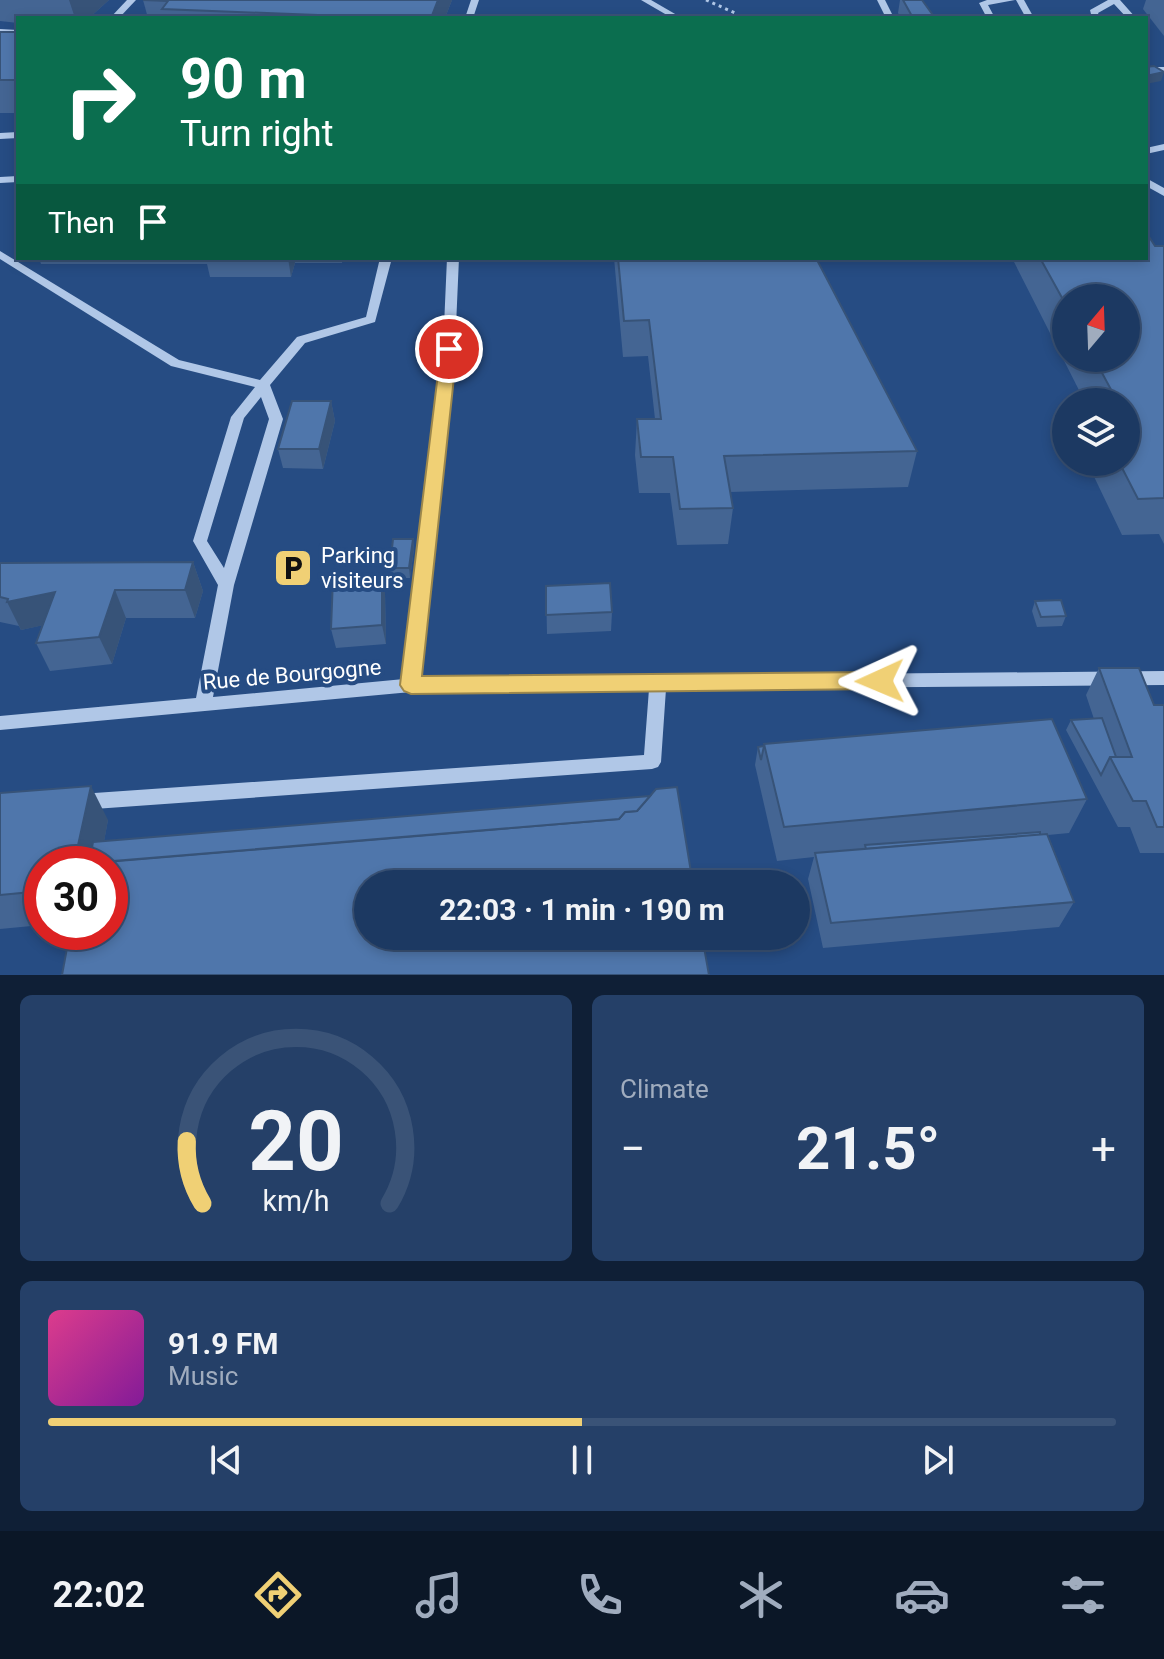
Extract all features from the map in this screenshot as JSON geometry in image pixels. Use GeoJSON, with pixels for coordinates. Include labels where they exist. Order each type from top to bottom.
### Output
{"type":"FeatureCollection","features":[{"type":"Feature","properties":{"kind":"street"},"geometry":{"type":"LineString","coordinates":[[116,16],[132,0]]}},
{"type":"Feature","properties":{"kind":"street"},"geometry":{"type":"LineString","coordinates":[[645,0],[674,16]]}},
{"type":"Feature","properties":{"kind":"street"},"geometry":{"type":"LineString","coordinates":[[990,16],[983,3],[1011,0]]}},
{"type":"Feature","properties":{"kind":"street"},"geometry":{"type":"LineString","coordinates":[[1095,16],[1093,12],[1114,0],[1130,16]]}},
{"type":"Feature","properties":{"kind":"street"},"geometry":{"type":"LineString","coordinates":[[0,254],[175,363],[263,385]]}},
{"type":"Feature","properties":{"kind":"street"},"geometry":{"type":"LineString","coordinates":[[226,585],[200,541],[238,417],[301,340],[371,319],[386,260]]}},
{"type":"Feature","properties":{"kind":"street"},"geometry":{"type":"LineString","coordinates":[[411,685],[449,349],[453,260]]}},
{"type":"Feature","properties":{"kind":"street"},"geometry":{"type":"LineString","coordinates":[[203,705],[226,585],[276,419],[263,385]]}},
{"type":"Feature","properties":{"kind":"street","name":"Rue de Bourgogne"},"geometry":{"type":"LineString","coordinates":[[0,723],[411,685],[1164,678]]}},
{"type":"Feature","properties":{"kind":"street"},"geometry":{"type":"LineString","coordinates":[[64,803],[652,762],[658,683]]}},
{"type":"Feature","properties":{"kind":"path"},"geometry":{"type":"LineString","coordinates":[[706,0],[737,16]]}},
{"type":"Feature","properties":{"kind":"building"},"geometry":{"type":"Polygon","coordinates":[[[143,0],[438,0],[432,16],[162,9],[168,1],[143,0]]]}},
{"type":"Feature","properties":{"kind":"building"},"geometry":{"type":"Polygon","coordinates":[[[903,0],[922,0],[934,16],[912,16],[903,0]]]}},
{"type":"Feature","properties":{"kind":"building"},"geometry":{"type":"Polygon","coordinates":[[[0,32],[16,32],[16,80],[0,80],[0,32]]]}},
{"type":"Feature","properties":{"kind":"building"},"geometry":{"type":"Polygon","coordinates":[[[1154,66],[1164,72],[1148,76],[1148,67],[1154,66]]]}},
{"type":"Feature","properties":{"kind":"building"},"geometry":{"type":"Polygon","coordinates":[[[1148,235],[1155,246],[1164,246],[1164,498],[1138,499],[1126,476],[1140,476],[1140,388],[1110,388],[1102,372],[1140,372],[1140,284],[1054,284],[1041,260],[1148,260],[1148,235]]]}},
{"type":"Feature","properties":{"kind":"building"},"geometry":{"type":"Polygon","coordinates":[[[618,260],[817,260],[917,451],[724,456],[733,508],[680,509],[673,457],[641,457],[637,419],[661,419],[649,320],[624,321],[618,260]]]}},
{"type":"Feature","properties":{"kind":"building"},"geometry":{"type":"Polygon","coordinates":[[[292,401],[331,401],[319,449],[278,449],[292,401]]]}},
{"type":"Feature","properties":{"kind":"building"},"geometry":{"type":"Polygon","coordinates":[[[393,539],[413,539],[409,568],[390,568],[393,539]]]}},
{"type":"Feature","properties":{"kind":"building"},"geometry":{"type":"Polygon","coordinates":[[[193,562],[185,590],[115,590],[99,637],[36,643],[55,592],[7,602],[8,599],[0,597],[0,563],[193,562]]]}},
{"type":"Feature","properties":{"kind":"building"},"geometry":{"type":"Polygon","coordinates":[[[382,574],[382,625],[331,629],[333,578],[382,574]]]}},
{"type":"Feature","properties":{"kind":"building"},"geometry":{"type":"Polygon","coordinates":[[[610,583],[612,612],[546,615],[546,586],[610,583]]]}},
{"type":"Feature","properties":{"kind":"building"},"geometry":{"type":"Polygon","coordinates":[[[1061,600],[1066,616],[1041,617],[1035,601],[1061,600]]]}},
{"type":"Feature","properties":{"kind":"building"},"geometry":{"type":"Polygon","coordinates":[[[1099,668],[1139,668],[1154,705],[1164,705],[1164,827],[1157,827],[1146,801],[1133,801],[1110,757],[1132,757],[1099,668]]]}},
{"type":"Feature","properties":{"kind":"building"},"geometry":{"type":"Polygon","coordinates":[[[1102,718],[1116,757],[1110,757],[1101,775],[1071,720],[1102,718]]]}},
{"type":"Feature","properties":{"kind":"building"},"geometry":{"type":"Polygon","coordinates":[[[1052,719],[1087,799],[784,827],[764,744],[1052,719]]]}},
{"type":"Feature","properties":{"kind":"building"},"geometry":{"type":"Polygon","coordinates":[[[764,746],[761,760],[758,747],[764,746]]]}},
{"type":"Feature","properties":{"kind":"building"},"geometry":{"type":"Polygon","coordinates":[[[91,786],[78,846],[24,846],[24,893],[0,895],[0,793],[91,786]]]}},
{"type":"Feature","properties":{"kind":"building"},"geometry":{"type":"Polygon","coordinates":[[[677,787],[691,870],[354,870],[354,950],[705,950],[709,975],[62,975],[67,950],[128,950],[128,860],[619,819],[625,812],[637,811],[656,789],[677,787]]]}},
{"type":"Feature","properties":{"kind":"building"},"geometry":{"type":"Polygon","coordinates":[[[650,796],[637,811],[625,812],[619,819],[128,860],[128,846],[92,846],[93,842],[650,796]]]}},
{"type":"Feature","properties":{"kind":"building"},"geometry":{"type":"Polygon","coordinates":[[[1040,832],[1040,835],[866,849],[865,845],[1040,832]]]}},
{"type":"Feature","properties":{"kind":"building"},"geometry":{"type":"Polygon","coordinates":[[[1047,834],[1074,902],[831,923],[815,853],[1047,834]]]}},
{"type":"Feature","properties":{"kind":"place","name":"Parking visiteurs"},"geometry":{"type":"Point","coordinates":[293,568]}},
{"type":"Feature","properties":{"kind":"route"},"geometry":{"type":"LineString","coordinates":[[449,349],[411,685],[880,681]]}}]}
